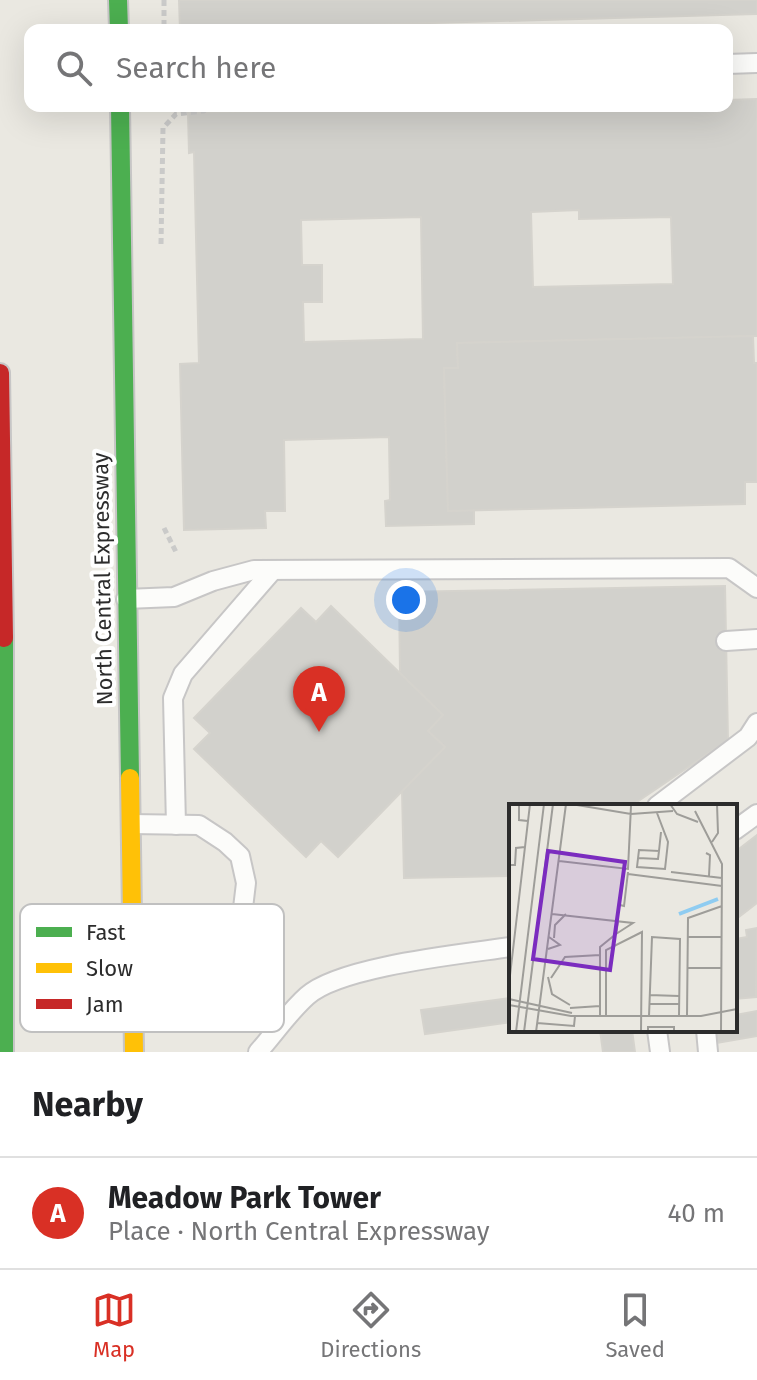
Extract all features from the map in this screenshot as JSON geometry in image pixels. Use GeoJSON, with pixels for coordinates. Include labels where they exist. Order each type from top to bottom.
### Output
{"type":"FeatureCollection","features":[{"type":"Feature","properties":{"kind":"main road"},"geometry":{"type":"LineString","coordinates":[[118,0],[119,24]]}},
{"type":"Feature","properties":{"kind":"main road","name":"North Central Expressway"},"geometry":{"type":"LineString","coordinates":[[120,112],[131,904]]}},
{"type":"Feature","properties":{"kind":"main road"},"geometry":{"type":"LineString","coordinates":[[0,373],[4,585],[4,1052]]}},
{"type":"Feature","properties":{"kind":"main road","name":"North Central Expressway"},"geometry":{"type":"LineString","coordinates":[[134,1032],[134,1052]]}},
{"type":"Feature","properties":{"kind":"lane"},"geometry":{"type":"LineString","coordinates":[[733,64],[757,63]]}},
{"type":"Feature","properties":{"kind":"lane"},"geometry":{"type":"LineString","coordinates":[[126,599],[174,597],[213,581],[254,570],[729,568],[757,588]]}},
{"type":"Feature","properties":{"kind":"lane"},"geometry":{"type":"LineString","coordinates":[[176,825],[173,698],[183,674],[272,571]]}},
{"type":"Feature","properties":{"kind":"lane"},"geometry":{"type":"LineString","coordinates":[[726,641],[757,639]]}},
{"type":"Feature","properties":{"kind":"lane"},"geometry":{"type":"LineString","coordinates":[[660,804],[748,737],[757,723]]}},
{"type":"Feature","properties":{"kind":"lane"},"geometry":{"type":"LineString","coordinates":[[737,829],[757,814]]}},
{"type":"Feature","properties":{"kind":"lane"},"geometry":{"type":"LineString","coordinates":[[130,824],[199,825],[225,842],[240,856],[246,883],[243,904]]}},
{"type":"Feature","properties":{"kind":"lane"},"geometry":{"type":"LineString","coordinates":[[284,1022],[307,995],[332,980],[408,963],[509,947]]}},
{"type":"Feature","properties":{"kind":"lane"},"geometry":{"type":"LineString","coordinates":[[258,1052],[275,1032]]}},
{"type":"Feature","properties":{"kind":"lane"},"geometry":{"type":"LineString","coordinates":[[657,1032],[660,1052]]}},
{"type":"Feature","properties":{"kind":"lane"},"geometry":{"type":"LineString","coordinates":[[706,1032],[708,1052]]}},
{"type":"Feature","properties":{"kind":"path"},"geometry":{"type":"LineString","coordinates":[[164,0],[164,24]]}},
{"type":"Feature","properties":{"kind":"building"},"geometry":{"type":"Polygon","coordinates":[[[179,0],[757,0],[757,14],[396,24],[180,24],[179,0]]]}},
{"type":"Feature","properties":{"kind":"building"},"geometry":{"type":"Polygon","coordinates":[[[757,99],[757,336],[457,343],[458,368],[444,368],[448,511],[474,510],[474,524],[386,526],[385,501],[390,500],[389,437],[284,440],[285,511],[265,511],[266,528],[184,530],[180,364],[199,363],[194,152],[189,153],[188,113],[733,112],[733,100],[757,99]],[[579,210],[531,212],[533,287],[673,284],[671,217],[579,219],[579,210]],[[421,217],[301,220],[302,265],[322,265],[322,302],[303,302],[304,342],[423,339],[421,217]]]}},
{"type":"Feature","properties":{"kind":"building"},"geometry":{"type":"Polygon","coordinates":[[[753,336],[754,363],[757,363],[757,482],[745,482],[745,504],[448,511],[444,368],[458,368],[457,343],[753,336]]]}},
{"type":"Feature","properties":{"kind":"building"},"geometry":{"type":"Polygon","coordinates":[[[725,586],[728,740],[634,804],[509,804],[509,876],[404,878],[402,791],[445,747],[428,731],[443,715],[400,673],[399,592],[725,586]]]}},
{"type":"Feature","properties":{"kind":"building"},"geometry":{"type":"Polygon","coordinates":[[[331,606],[443,715],[428,731],[445,747],[338,857],[321,841],[306,857],[194,749],[210,733],[194,718],[301,608],[316,622],[331,606]]]}},
{"type":"Feature","properties":{"kind":"building"},"geometry":{"type":"Polygon","coordinates":[[[757,835],[757,903],[737,918],[737,850],[757,835]]]}},
{"type":"Feature","properties":{"kind":"building"},"geometry":{"type":"Polygon","coordinates":[[[757,928],[756,997],[737,999],[737,939],[747,937],[746,930],[757,928]]]}},
{"type":"Feature","properties":{"kind":"building"},"geometry":{"type":"Polygon","coordinates":[[[509,998],[509,1022],[425,1034],[421,1010],[509,998]]]}},
{"type":"Feature","properties":{"kind":"building"},"geometry":{"type":"Polygon","coordinates":[[[757,1011],[757,1036],[716,1043],[714,1032],[737,1032],[737,1015],[757,1011]]]}},
{"type":"Feature","properties":{"kind":"building"},"geometry":{"type":"Polygon","coordinates":[[[600,1032],[632,1032],[635,1052],[603,1052],[600,1032]]]}},
{"type":"Feature","properties":{"kind":"traffic: fast"},"geometry":{"type":"LineString","coordinates":[[118,0],[119,24]]}},
{"type":"Feature","properties":{"kind":"traffic: fast"},"geometry":{"type":"LineString","coordinates":[[120,112],[130,778]]}},
{"type":"Feature","properties":{"kind":"traffic: fast"},"geometry":{"type":"LineString","coordinates":[[4,638],[4,1052]]}},
{"type":"Feature","properties":{"kind":"traffic: slow"},"geometry":{"type":"LineString","coordinates":[[130,778],[132,904]]}},
{"type":"Feature","properties":{"kind":"traffic: slow"},"geometry":{"type":"LineString","coordinates":[[134,1032],[134,1052]]}},
{"type":"Feature","properties":{"kind":"traffic: jam"},"geometry":{"type":"LineString","coordinates":[[0,373],[4,638]]}},
{"type":"Feature","properties":{"kind":"place","name":"Meadow Park Tower"},"geometry":{"type":"Point","coordinates":[319,732]}}]}
